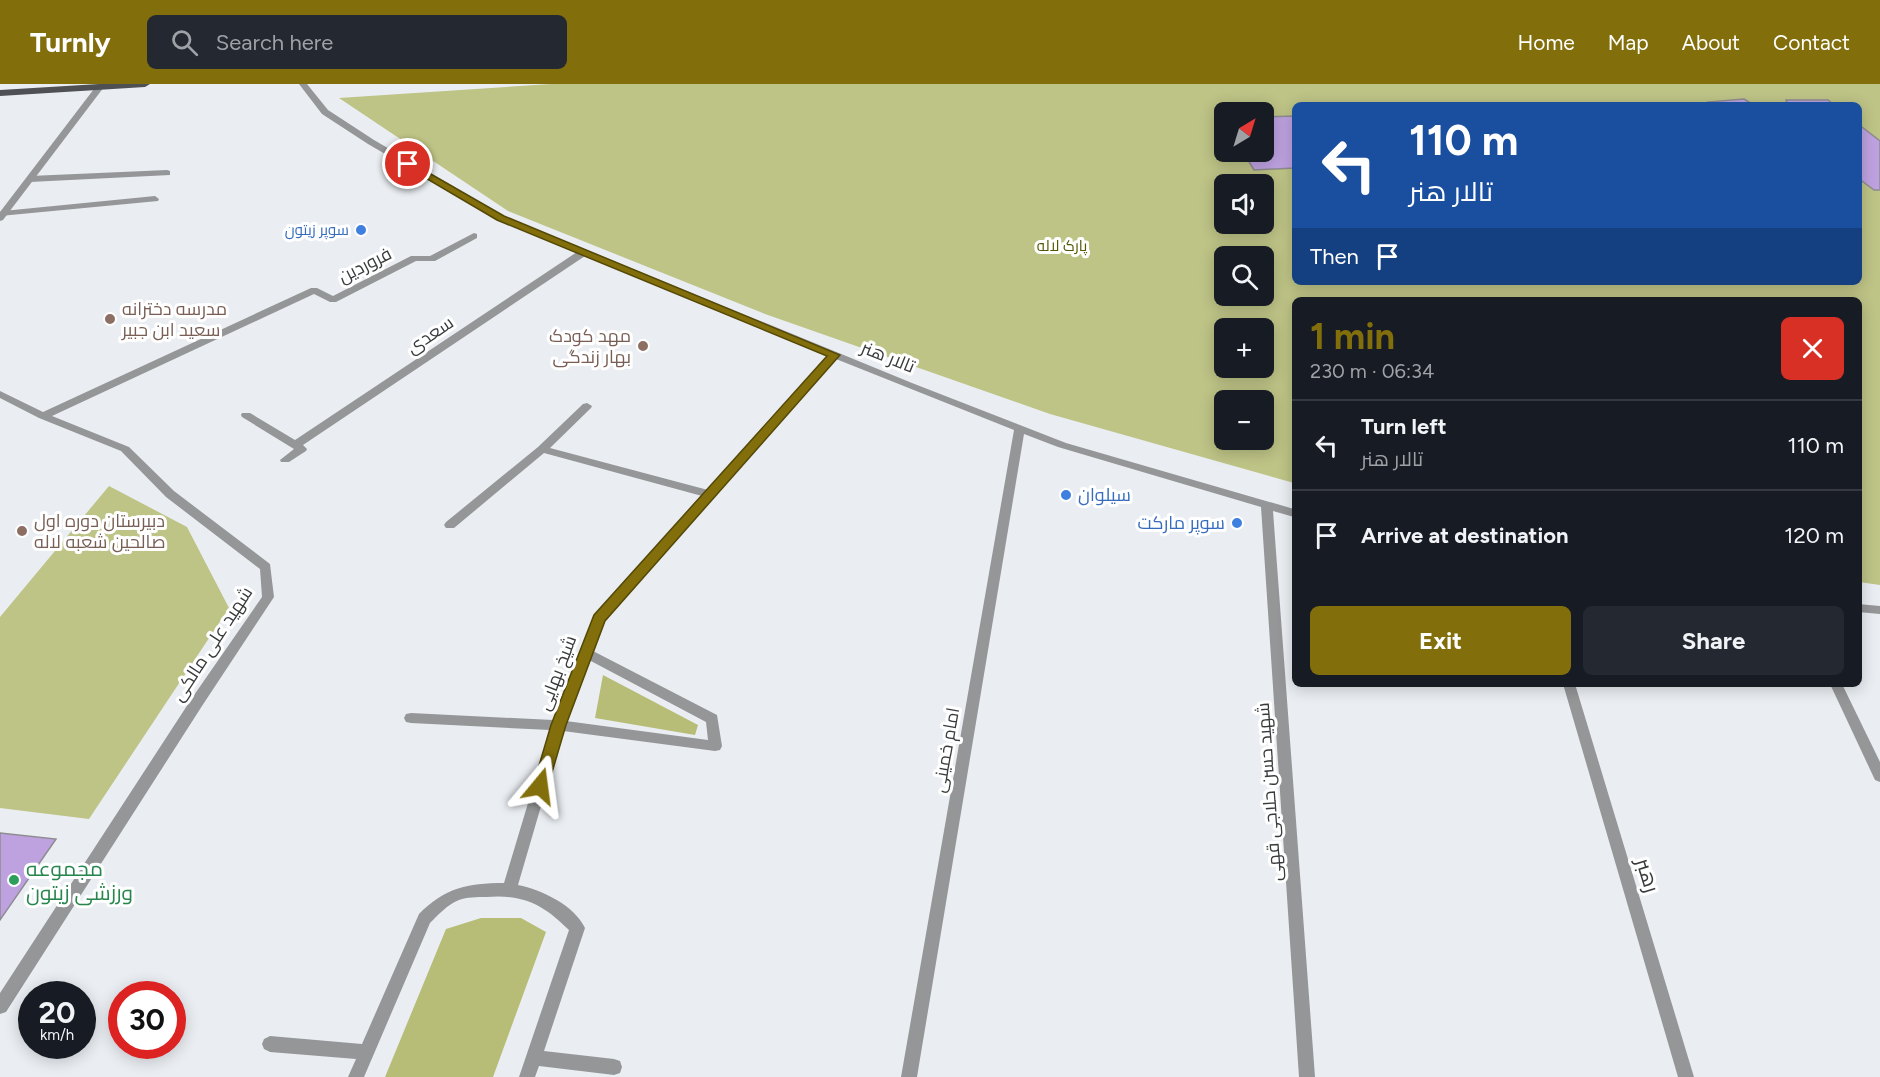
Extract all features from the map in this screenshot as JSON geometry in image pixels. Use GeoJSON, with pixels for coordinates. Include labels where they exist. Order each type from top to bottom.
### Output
{"type":"FeatureCollection","features":[{"type":"Feature","properties":{"kind":"main road"},"geometry":{"type":"LineString","coordinates":[[0,93],[145,84]]}},
{"type":"Feature","properties":{"kind":"street","name":"تالار هنر"},"geometry":{"type":"LineString","coordinates":[[303,84],[325,112],[371,142],[501,218],[834,355],[1062,445],[1292,512]]}},
{"type":"Feature","properties":{"kind":"street"},"geometry":{"type":"LineString","coordinates":[[1,216],[100,87]]}},
{"type":"Feature","properties":{"kind":"street"},"geometry":{"type":"LineString","coordinates":[[30,179],[167,173]]}},
{"type":"Feature","properties":{"kind":"street"},"geometry":{"type":"LineString","coordinates":[[1,216],[155,199]]}},
{"type":"Feature","properties":{"kind":"street","name":"فروردین"},"geometry":{"type":"LineString","coordinates":[[43,416],[314,290],[333,300],[414,258],[432,259],[474,236]]}},
{"type":"Feature","properties":{"kind":"street","name":"سعدی"},"geometry":{"type":"LineString","coordinates":[[295,445],[584,252]]}},
{"type":"Feature","properties":{"kind":"street","name":"شیخ بهایی"},"geometry":{"type":"LineString","coordinates":[[510,888],[558,725],[598,619],[834,355]]}},
{"type":"Feature","properties":{"kind":"street","name":"شهید علی مالکی"},"geometry":{"type":"LineString","coordinates":[[0,394],[43,416],[125,449],[170,494],[266,567],[268,597],[197,702],[0,1007]]}},
{"type":"Feature","properties":{"kind":"street"},"geometry":{"type":"LineString","coordinates":[[450,525],[542,449],[587,406]]}},
{"type":"Feature","properties":{"kind":"street"},"geometry":{"type":"LineString","coordinates":[[246,415],[302,449],[285,460]]}},
{"type":"Feature","properties":{"kind":"street","name":"امام خمینی"},"geometry":{"type":"LineString","coordinates":[[909,1077],[1020,429]]}},
{"type":"Feature","properties":{"kind":"street"},"geometry":{"type":"LineString","coordinates":[[542,449],[710,494]]}},
{"type":"Feature","properties":{"kind":"street","name":"شهید حسن حلاجی قهی"},"geometry":{"type":"LineString","coordinates":[[1267,506],[1307,1077]]}},
{"type":"Feature","properties":{"kind":"street"},"geometry":{"type":"LineString","coordinates":[[1862,608],[1880,610]]}},
{"type":"Feature","properties":{"kind":"street"},"geometry":{"type":"LineString","coordinates":[[411,718],[558,725],[715,746],[712,719],[585,653]]}},
{"type":"Feature","properties":{"kind":"street","name":"رهبر"},"geometry":{"type":"LineString","coordinates":[[1570,687],[1686,1077]]}},
{"type":"Feature","properties":{"kind":"street"},"geometry":{"type":"LineString","coordinates":[[1837,687],[1880,776]]}},
{"type":"Feature","properties":{"kind":"street"},"geometry":{"type":"LineString","coordinates":[[356,1077],[424,919],[438,904],[458,892],[510,888],[541,898],[562,913],[577,928],[527,1077]]}},
{"type":"Feature","properties":{"kind":"street"},"geometry":{"type":"LineString","coordinates":[[270,1044],[366,1052]]}},
{"type":"Feature","properties":{"kind":"street"},"geometry":{"type":"LineString","coordinates":[[534,1058],[614,1067]]}},
{"type":"Feature","properties":{"kind":"green space","name":"پارک لاله"},"geometry":{"type":"Polygon","coordinates":[[[551,84],[1880,84],[1880,585],[1862,582],[1862,297],[1292,297],[1292,482],[1050,414],[765,314],[508,211],[339,98],[551,84]]]}},
{"type":"Feature","properties":{"kind":"green space"},"geometry":{"type":"Polygon","coordinates":[[[109,486],[187,527],[229,608],[89,819],[0,808],[0,617],[109,486]]]}},
{"type":"Feature","properties":{"kind":"green space"},"geometry":{"type":"Polygon","coordinates":[[[603,675],[698,725],[695,735],[595,718],[603,675]]]}},
{"type":"Feature","properties":{"kind":"green space"},"geometry":{"type":"Polygon","coordinates":[[[481,918],[521,918],[546,932],[493,1077],[385,1077],[446,929],[481,918]]]}},
{"type":"Feature","properties":{"kind":"building"},"geometry":{"type":"Polygon","coordinates":[[[1744,99],[1749,102],[1708,102],[1744,99]]]}},
{"type":"Feature","properties":{"kind":"building"},"geometry":{"type":"Polygon","coordinates":[[[1786,100],[1828,100],[1830,102],[1787,102],[1786,100]]]}},
{"type":"Feature","properties":{"kind":"building"},"geometry":{"type":"Polygon","coordinates":[[[1292,116],[1292,168],[1254,170],[1249,162],[1274,162],[1274,117],[1292,116]]]}},
{"type":"Feature","properties":{"kind":"building"},"geometry":{"type":"Polygon","coordinates":[[[1862,127],[1880,141],[1880,190],[1874,190],[1862,181],[1862,127]]]}},
{"type":"Feature","properties":{"kind":"building","name":"مجموعه ورزشی زیتون"},"geometry":{"type":"Polygon","coordinates":[[[0,833],[56,839],[0,920],[0,833]]]}},
{"type":"Feature","properties":{"kind":"place","name":"سوپر زیتون"},"geometry":{"type":"Point","coordinates":[361,230]}},
{"type":"Feature","properties":{"kind":"place","name":"مدرسه دخترانه سعید ابن جبیر"},"geometry":{"type":"Point","coordinates":[110,319]}},
{"type":"Feature","properties":{"kind":"place","name":"مهد کودک بهار زندگی"},"geometry":{"type":"Point","coordinates":[643,346]}},
{"type":"Feature","properties":{"kind":"place","name":"سیلوان"},"geometry":{"type":"Point","coordinates":[1066,495]}},
{"type":"Feature","properties":{"kind":"place","name":"سوپر مارکت"},"geometry":{"type":"Point","coordinates":[1237,523]}},
{"type":"Feature","properties":{"kind":"place","name":"دبیرستان دوره اول صالحین شعبه لاله"},"geometry":{"type":"Point","coordinates":[22,531]}},
{"type":"Feature","properties":{"kind":"place","name":"مجموعه ورزشی زیتون"},"geometry":{"type":"Point","coordinates":[14,880]}},
{"type":"Feature","properties":{"kind":"route"},"geometry":{"type":"LineString","coordinates":[[408,164],[501,218],[834,355],[598,619],[558,725],[540,786]]}}]}
